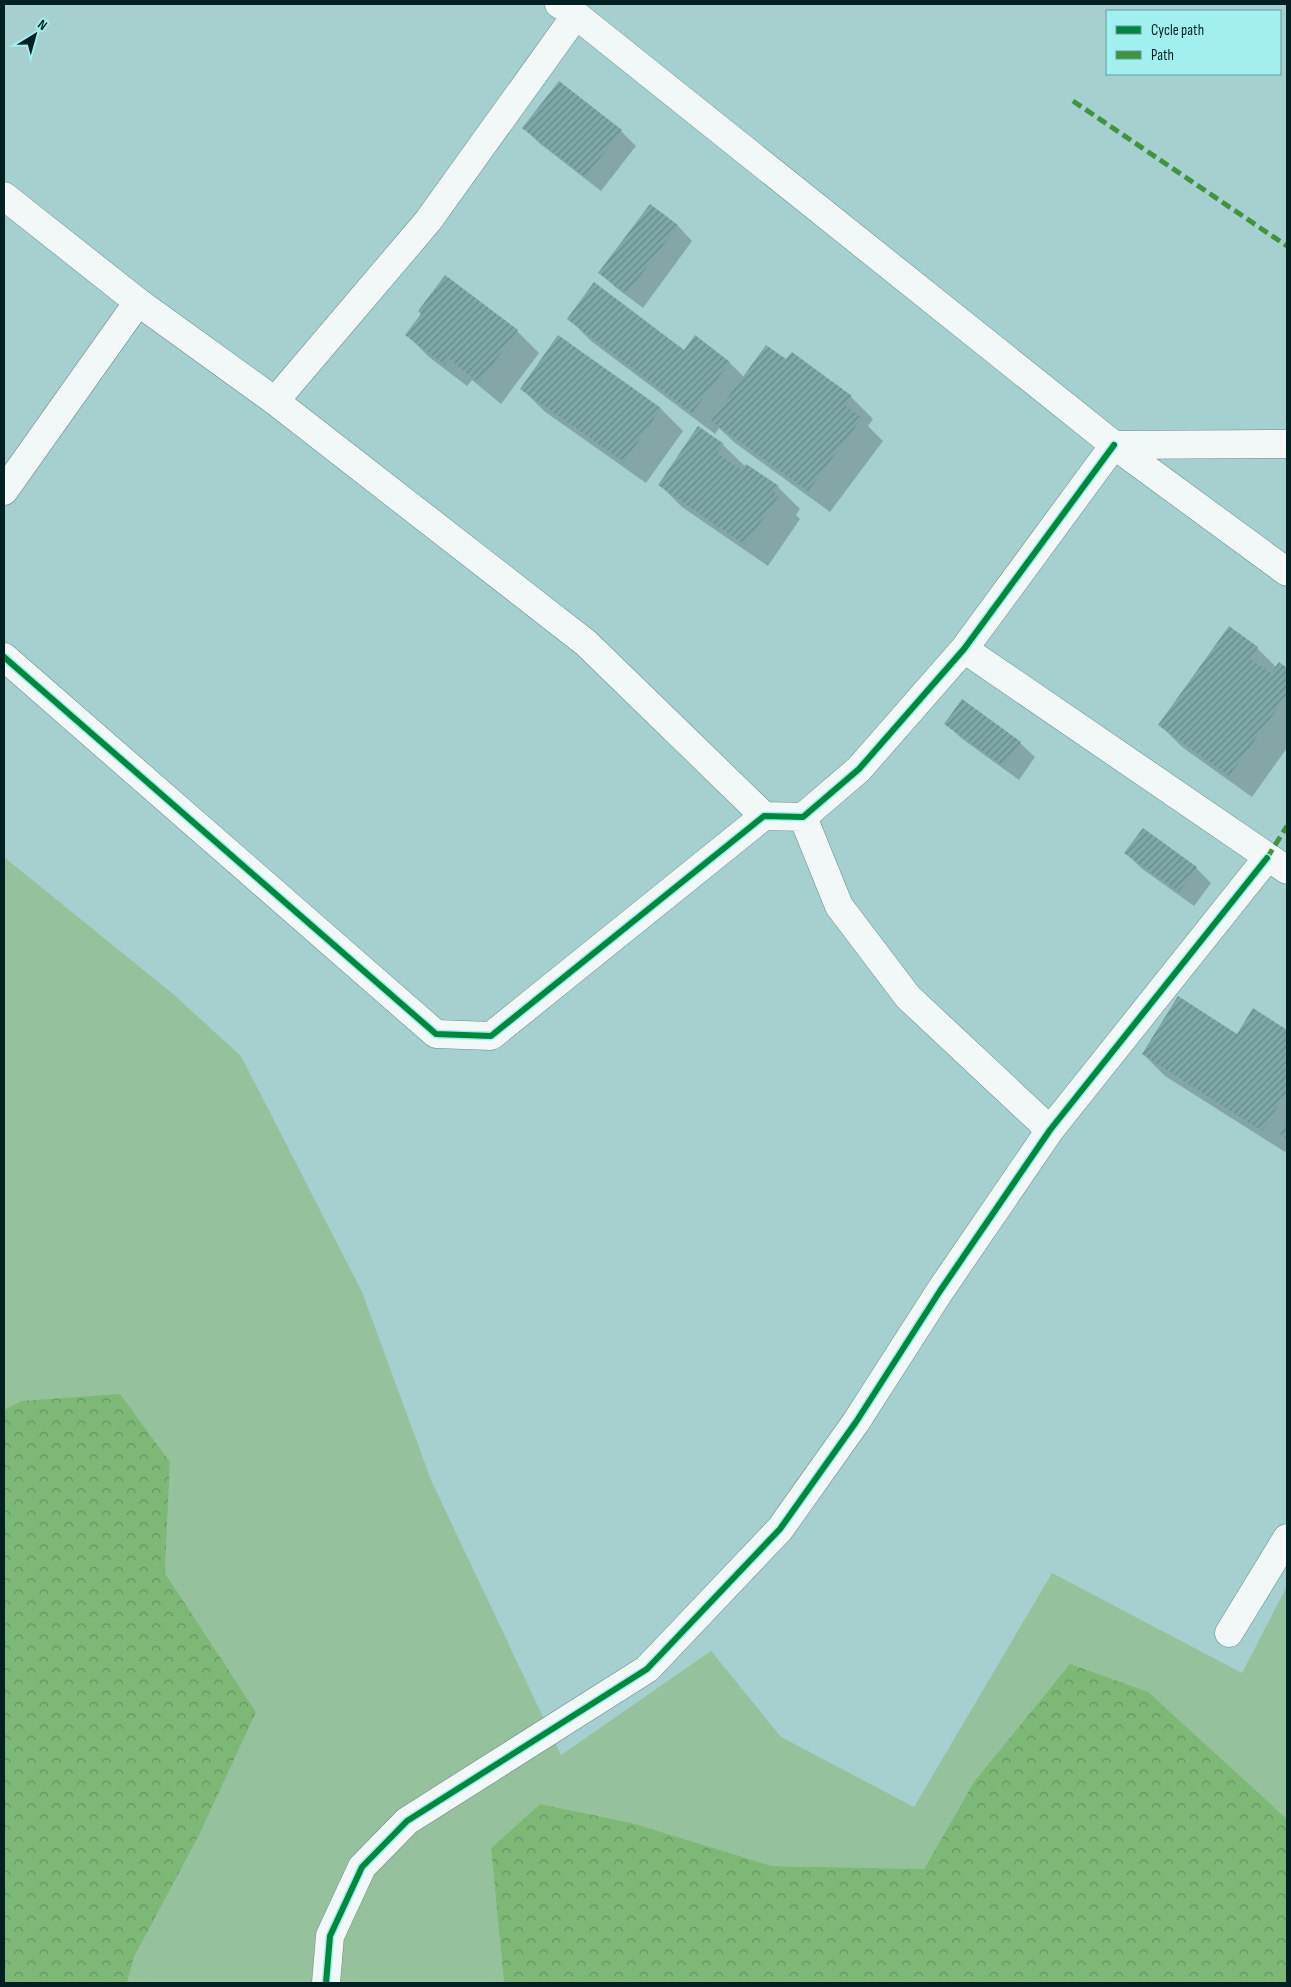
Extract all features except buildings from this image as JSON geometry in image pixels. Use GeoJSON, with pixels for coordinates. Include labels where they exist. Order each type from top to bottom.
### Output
{"type":"FeatureCollection","features":[{"type":"Feature","properties":{"kind":"street"},"geometry":{"type":"LineString","coordinates":[[275,401],[428,221],[568,10],[1114,445],[1287,572]]}},
{"type":"Feature","properties":{"kind":"street"},"geometry":{"type":"LineString","coordinates":[[4,196],[138,302],[275,401],[586,643],[764,816]]}},
{"type":"Feature","properties":{"kind":"street"},"geometry":{"type":"LineString","coordinates":[[4,491],[138,302]]}},
{"type":"Feature","properties":{"kind":"street"},"geometry":{"type":"LineString","coordinates":[[1114,445],[1287,444]]}},
{"type":"Feature","properties":{"kind":"street"},"geometry":{"type":"LineString","coordinates":[[4,657],[436,1034],[491,1036],[764,816],[803,816],[859,769],[964,649],[1114,445]]}},
{"type":"Feature","properties":{"kind":"street"},"geometry":{"type":"LineString","coordinates":[[326,1983],[330,1936],[362,1867],[407,1821],[647,1669],[780,1529],[856,1422],[940,1291],[1050,1130],[1277,864],[964,649]]}},
{"type":"Feature","properties":{"kind":"street"},"geometry":{"type":"LineString","coordinates":[[803,816],[839,906],[908,997],[1050,1130]]}},
{"type":"Feature","properties":{"kind":"street"},"geometry":{"type":"LineString","coordinates":[[1229,1633],[1287,1538]]}},
{"type":"Feature","properties":{"kind":"green space"},"geometry":{"type":"Polygon","coordinates":[[[4,857],[173,994],[241,1056],[362,1292],[431,1480],[561,1755],[711,1651],[781,1737],[914,1807],[1052,1573],[1242,1673],[1287,1586],[1287,1819],[1275,1808],[974,1782],[924,1869],[772,1866],[632,1823],[540,1804],[491,1848],[504,1983],[127,1983],[134,1957],[256,1712],[165,1573],[170,1462],[21,1401],[4,1410],[4,857]]]}},
{"type":"Feature","properties":{"kind":"green space"},"geometry":{"type":"Polygon","coordinates":[[[120,1394],[170,1462],[165,1573],[256,1712],[200,1833],[134,1957],[127,1983],[4,1983],[4,1410],[21,1401],[120,1394]]]}},
{"type":"Feature","properties":{"kind":"green space"},"geometry":{"type":"Polygon","coordinates":[[[1070,1664],[1148,1692],[1287,1819],[1287,1983],[504,1983],[491,1848],[540,1804],[632,1823],[772,1866],[924,1869],[974,1782],[1070,1664]]]}},
{"type":"Feature","properties":{"kind":"marked path"},"geometry":{"type":"LineString","coordinates":[[1073,101],[1287,246]]}},
{"type":"Feature","properties":{"kind":"marked path"},"geometry":{"type":"LineString","coordinates":[[1267,858],[1287,826]]}},
{"type":"Feature","properties":{"kind":"cycle path"},"geometry":{"type":"LineString","coordinates":[[4,657],[436,1034],[491,1036],[764,816],[803,817],[859,769],[964,649],[1114,445]]}},
{"type":"Feature","properties":{"kind":"cycle path"},"geometry":{"type":"LineString","coordinates":[[326,1983],[330,1936],[362,1867],[407,1821],[647,1669],[780,1529],[856,1422],[940,1291],[1050,1130],[1267,858]]}}]}
